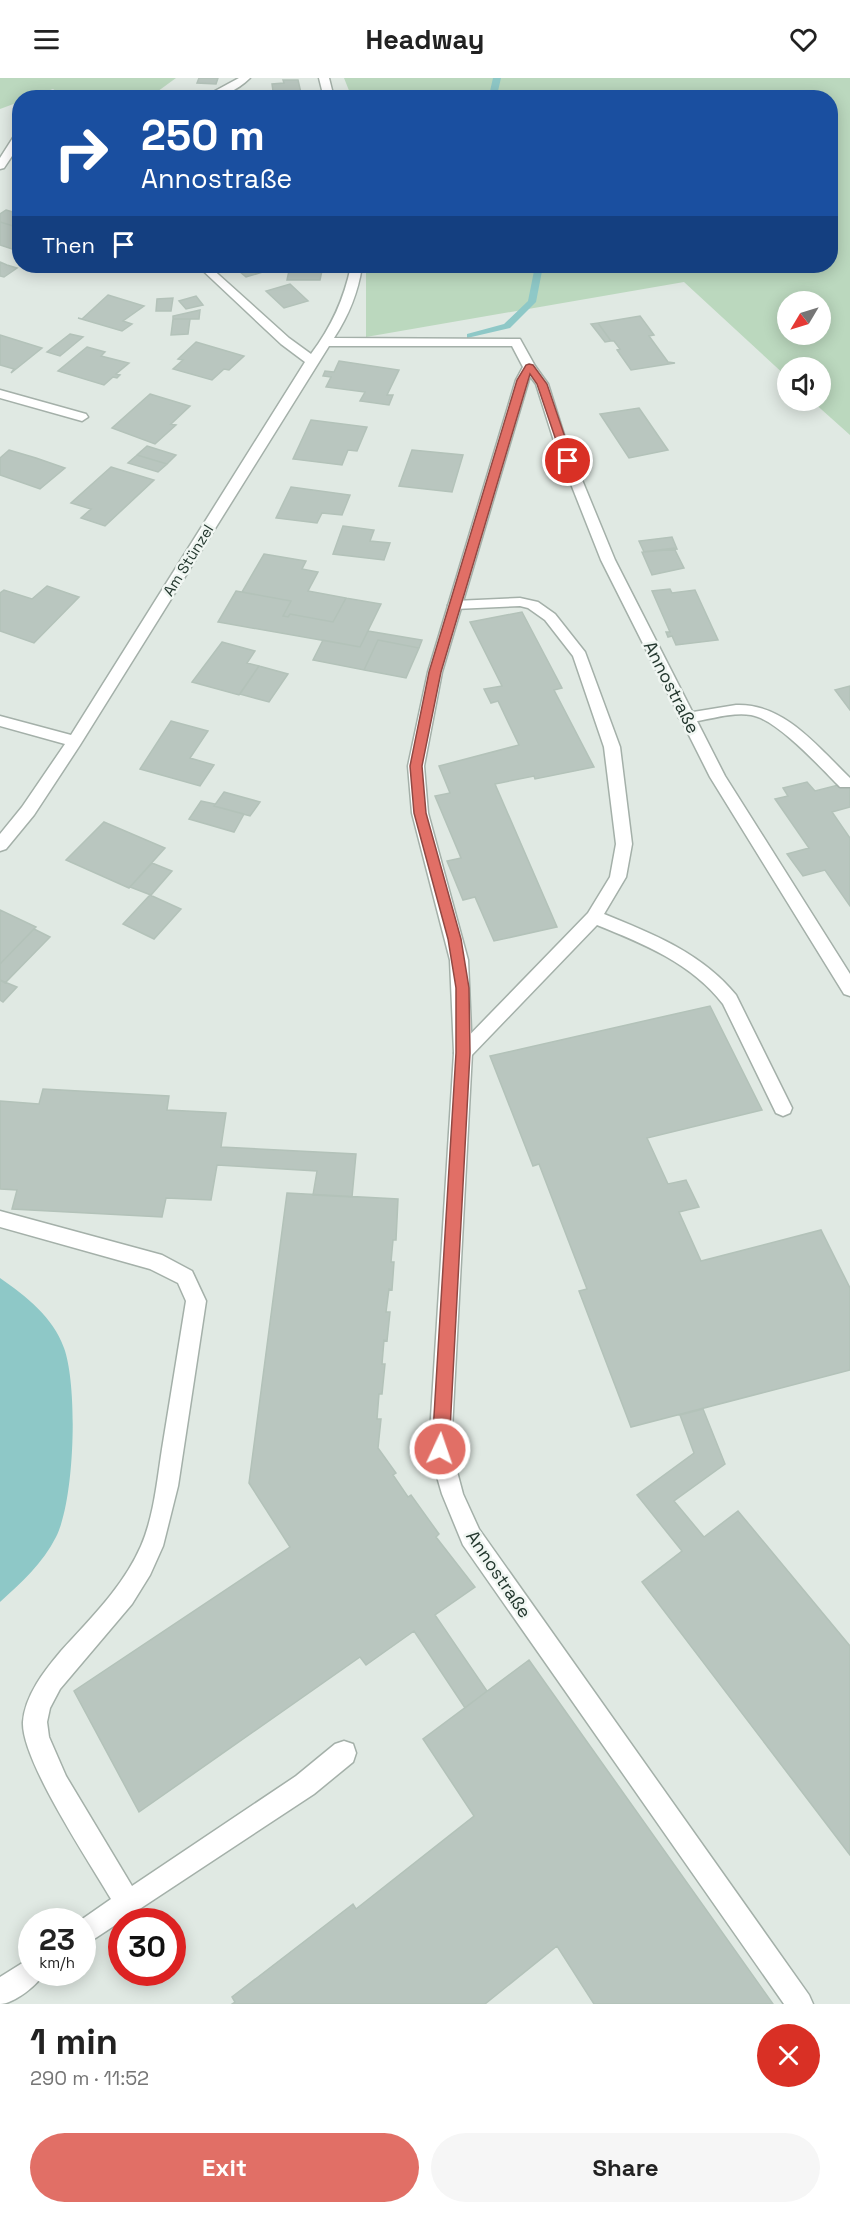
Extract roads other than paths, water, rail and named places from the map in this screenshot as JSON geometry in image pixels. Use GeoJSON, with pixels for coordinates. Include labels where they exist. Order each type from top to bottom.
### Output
{"type":"FeatureCollection","features":[{"type":"Feature","properties":{"kind":"street"},"geometry":{"type":"LineString","coordinates":[[224,90],[245,78]]}},
{"type":"Feature","properties":{"kind":"street"},"geometry":{"type":"LineString","coordinates":[[0,166],[12,147]]}},
{"type":"Feature","properties":{"kind":"street"},"geometry":{"type":"LineString","coordinates":[[211,273],[285,341],[312,361]]}},
{"type":"Feature","properties":{"kind":"street","name":"Am Stünzel"},"geometry":{"type":"LineString","coordinates":[[0,845],[28,811],[75,741],[326,342],[346,307],[355,273]]}},
{"type":"Feature","properties":{"kind":"street"},"geometry":{"type":"LineString","coordinates":[[326,342],[516,342],[527,362]]}},
{"type":"Feature","properties":{"kind":"street","name":"Annostraße"},"geometry":{"type":"LineString","coordinates":[[527,362],[435,672],[416,766],[420,813],[459,960],[462,988],[463,1053],[440,1449],[444,1473],[471,1537],[800,2004]]}},
{"type":"Feature","properties":{"kind":"street","name":"Annostraße"},"geometry":{"type":"LineString","coordinates":[[527,362],[542,384],[560,441],[608,560],[687,718],[718,777],[850,989]]}},
{"type":"Feature","properties":{"kind":"street"},"geometry":{"type":"LineString","coordinates":[[0,394],[82,417]]}},
{"type":"Feature","properties":{"kind":"street"},"geometry":{"type":"LineString","coordinates":[[455,605],[520,602],[533,605],[550,616],[580,655],[612,747],[623,825],[623,858],[618,877],[594,917],[463,1053]]}},
{"type":"Feature","properties":{"kind":"street"},"geometry":{"type":"LineString","coordinates":[[687,718],[754,710],[785,726],[846,783]]}},
{"type":"Feature","properties":{"kind":"street"},"geometry":{"type":"LineString","coordinates":[[0,721],[75,741]]}},
{"type":"Feature","properties":{"kind":"street"},"geometry":{"type":"LineString","coordinates":[[594,917],[692,963],[719,984],[730,1000],[783,1108]]}},
{"type":"Feature","properties":{"kind":"street"},"geometry":{"type":"LineString","coordinates":[[0,1219],[155,1261],[185,1277],[196,1301],[167,1488],[161,1519],[151,1547],[136,1578],[105,1622],[64,1666],[46,1691],[34,1723],[37,1741],[50,1769],[128,1903]]}},
{"type":"Feature","properties":{"kind":"street"},"geometry":{"type":"LineString","coordinates":[[96,1925],[305,1785],[344,1753]]}},
{"type":"Feature","properties":{"kind":"street"},"geometry":{"type":"LineString","coordinates":[[0,1993],[18,1980]]}},
{"type":"Feature","properties":{"kind":"water"},"geometry":{"type":"Polygon","coordinates":[[[0,1278],[38,1308],[59,1337],[68,1366],[73,1415],[71,1471],[62,1520],[56,1537],[38,1564],[0,1602],[0,1278]]]}},
{"type":"Feature","properties":{"kind":"waterway"},"geometry":{"type":"LineString","coordinates":[[494,90],[497,78]]}},
{"type":"Feature","properties":{"kind":"waterway"},"geometry":{"type":"LineString","coordinates":[[470,336],[507,326],[532,302],[538,273]]}}]}
